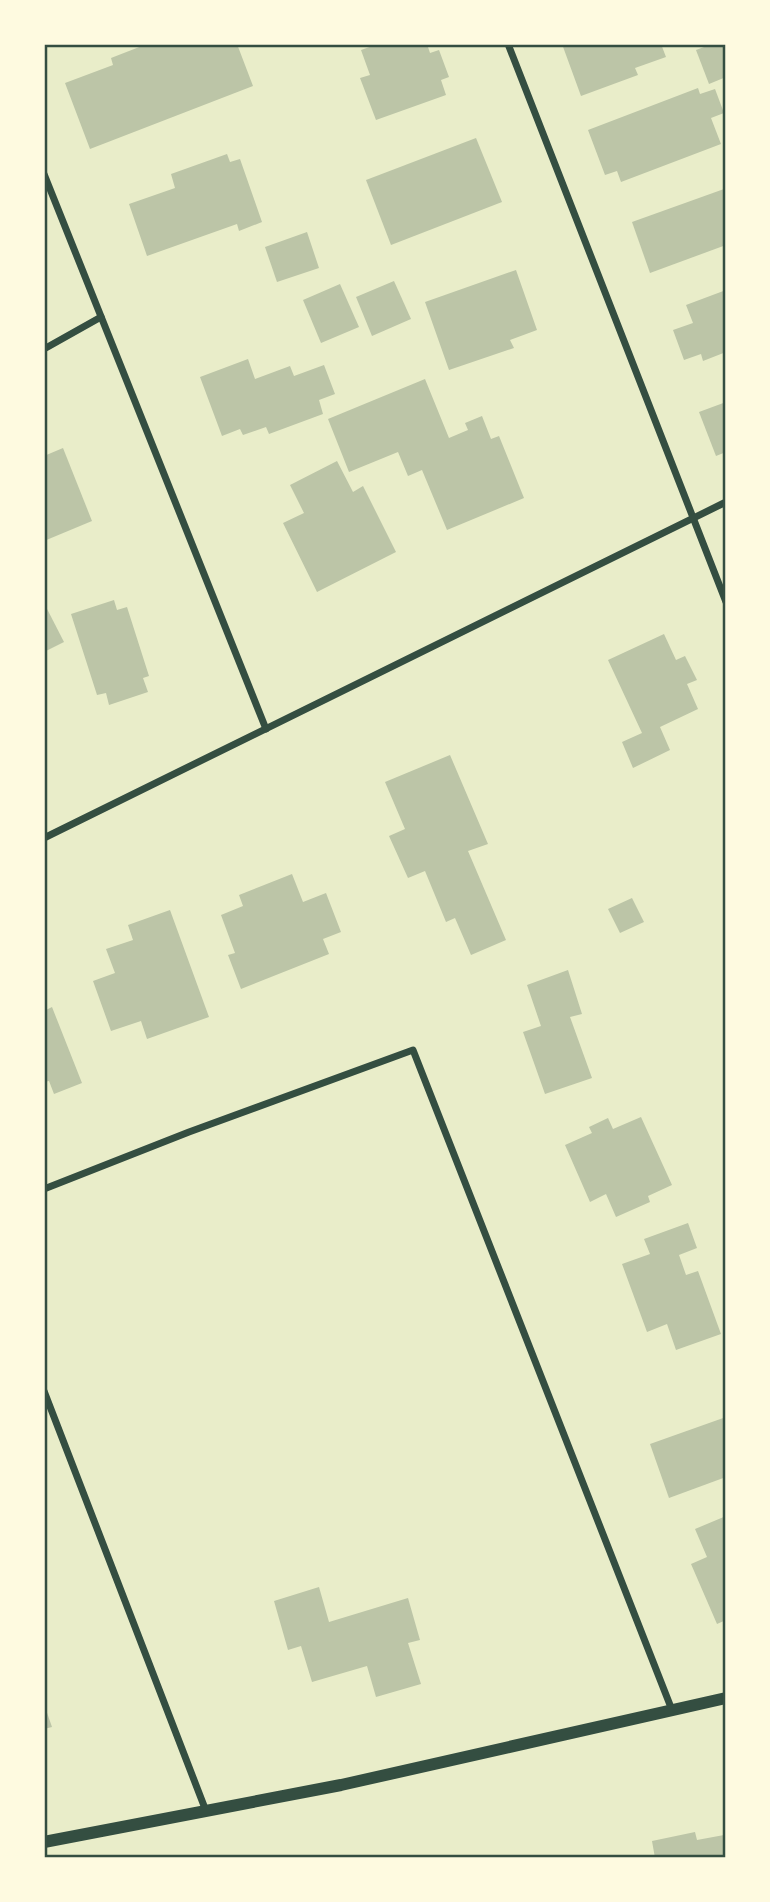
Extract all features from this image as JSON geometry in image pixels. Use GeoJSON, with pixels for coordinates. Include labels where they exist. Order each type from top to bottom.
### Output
{"type":"FeatureCollection","features":[{"type":"Feature","properties":{"kind":"street"},"geometry":{"type":"LineString","coordinates":[[508,44],[726,602]]}},
{"type":"Feature","properties":{"kind":"street"},"geometry":{"type":"LineString","coordinates":[[44,174],[266,729]]}},
{"type":"Feature","properties":{"kind":"street"},"geometry":{"type":"LineString","coordinates":[[44,349],[101,317]]}},
{"type":"Feature","properties":{"kind":"street"},"geometry":{"type":"LineString","coordinates":[[44,838],[726,502]]}},
{"type":"Feature","properties":{"kind":"street"},"geometry":{"type":"LineString","coordinates":[[44,1189],[189,1132],[413,1050],[672,1710]]}},
{"type":"Feature","properties":{"kind":"street"},"geometry":{"type":"LineString","coordinates":[[44,1391],[206,1812]]}},
{"type":"Feature","properties":{"kind":"street"},"geometry":{"type":"LineString","coordinates":[[44,1842],[406,1771],[726,1698]]}},
{"type":"Feature","properties":{"kind":"building"},"geometry":{"type":"Polygon","coordinates":[[[147,44],[237,44],[253,86],[90,149],[65,83],[113,65],[111,58],[147,44]]]}},
{"type":"Feature","properties":{"kind":"building"},"geometry":{"type":"Polygon","coordinates":[[[378,44],[427,44],[430,53],[439,50],[449,77],[441,80],[446,95],[376,120],[360,78],[370,75],[361,50],[378,44]]]}},
{"type":"Feature","properties":{"kind":"building"},"geometry":{"type":"Polygon","coordinates":[[[562,44],[661,44],[666,57],[635,68],[638,75],[581,96],[562,44]]]}},
{"type":"Feature","properties":{"kind":"building"},"geometry":{"type":"Polygon","coordinates":[[[712,44],[726,44],[726,77],[709,84],[696,50],[712,44]]]}},
{"type":"Feature","properties":{"kind":"building"},"geometry":{"type":"Polygon","coordinates":[[[698,88],[700,94],[715,89],[724,113],[711,118],[721,144],[621,182],[617,171],[605,175],[588,130],[698,88]]]}},
{"type":"Feature","properties":{"kind":"building"},"geometry":{"type":"Polygon","coordinates":[[[476,138],[502,202],[391,245],[366,180],[476,138]]]}},
{"type":"Feature","properties":{"kind":"building"},"geometry":{"type":"Polygon","coordinates":[[[227,154],[230,162],[240,159],[262,222],[239,231],[237,224],[147,256],[129,204],[175,188],[171,174],[227,154]]]}},
{"type":"Feature","properties":{"kind":"building"},"geometry":{"type":"Polygon","coordinates":[[[724,189],[726,245],[650,273],[632,222],[724,189]]]}},
{"type":"Feature","properties":{"kind":"building"},"geometry":{"type":"Polygon","coordinates":[[[307,232],[319,268],[277,282],[265,247],[307,232]]]}},
{"type":"Feature","properties":{"kind":"building"},"geometry":{"type":"Polygon","coordinates":[[[516,270],[537,330],[510,340],[514,348],[449,370],[425,302],[516,270]]]}},
{"type":"Feature","properties":{"kind":"building"},"geometry":{"type":"Polygon","coordinates":[[[394,281],[411,319],[372,336],[356,297],[394,281]]]}},
{"type":"Feature","properties":{"kind":"building"},"geometry":{"type":"Polygon","coordinates":[[[340,284],[359,327],[321,343],[303,300],[340,284]]]}},
{"type":"Feature","properties":{"kind":"building"},"geometry":{"type":"Polygon","coordinates":[[[726,290],[726,352],[703,361],[701,354],[684,360],[673,330],[693,323],[686,305],[726,290]]]}},
{"type":"Feature","properties":{"kind":"building"},"geometry":{"type":"Polygon","coordinates":[[[248,359],[255,379],[290,366],[294,376],[324,365],[335,394],[319,400],[323,414],[269,434],[266,427],[243,435],[240,429],[222,436],[200,377],[248,359]]]}},
{"type":"Feature","properties":{"kind":"building"},"geometry":{"type":"Polygon","coordinates":[[[425,379],[449,438],[468,430],[465,423],[482,416],[491,439],[499,436],[524,498],[447,530],[422,470],[408,476],[398,452],[349,472],[328,419],[425,379]]]}},
{"type":"Feature","properties":{"kind":"building"},"geometry":{"type":"Polygon","coordinates":[[[726,402],[726,452],[716,456],[699,412],[726,402]]]}},
{"type":"Feature","properties":{"kind":"building"},"geometry":{"type":"Polygon","coordinates":[[[63,448],[92,521],[44,541],[44,456],[63,448]]]}},
{"type":"Feature","properties":{"kind":"building"},"geometry":{"type":"Polygon","coordinates":[[[337,461],[353,492],[363,486],[396,552],[317,592],[283,523],[304,513],[290,485],[337,461]]]}},
{"type":"Feature","properties":{"kind":"building"},"geometry":{"type":"Polygon","coordinates":[[[114,600],[117,610],[127,607],[149,676],[143,678],[148,692],[109,705],[106,693],[97,695],[71,614],[114,600]]]}},
{"type":"Feature","properties":{"kind":"building"},"geometry":{"type":"Polygon","coordinates":[[[44,603],[64,642],[44,652],[44,603]]]}},
{"type":"Feature","properties":{"kind":"building"},"geometry":{"type":"Polygon","coordinates":[[[664,634],[676,660],[685,656],[697,680],[687,684],[698,709],[660,727],[670,750],[633,768],[622,742],[642,733],[608,660],[664,634]]]}},
{"type":"Feature","properties":{"kind":"building"},"geometry":{"type":"Polygon","coordinates":[[[450,755],[488,844],[468,851],[506,940],[471,955],[455,918],[446,922],[425,871],[408,878],[389,836],[405,829],[385,782],[450,755]]]}},
{"type":"Feature","properties":{"kind":"building"},"geometry":{"type":"Polygon","coordinates":[[[292,874],[303,902],[326,893],[341,932],[323,939],[329,954],[241,989],[228,955],[235,953],[221,915],[243,906],[239,895],[292,874]]]}},
{"type":"Feature","properties":{"kind":"building"},"geometry":{"type":"Polygon","coordinates":[[[632,898],[644,922],[620,933],[608,909],[632,898]]]}},
{"type":"Feature","properties":{"kind":"building"},"geometry":{"type":"Polygon","coordinates":[[[170,910],[209,1017],[147,1039],[141,1021],[111,1031],[93,981],[115,973],[106,949],[133,940],[128,925],[170,910]]]}},
{"type":"Feature","properties":{"kind":"building"},"geometry":{"type":"Polygon","coordinates":[[[568,970],[582,1014],[570,1017],[592,1078],[545,1094],[523,1032],[541,1026],[527,985],[568,970]]]}},
{"type":"Feature","properties":{"kind":"building"},"geometry":{"type":"Polygon","coordinates":[[[52,1007],[82,1083],[54,1094],[49,1081],[44,1082],[44,1011],[52,1007]]]}},
{"type":"Feature","properties":{"kind":"building"},"geometry":{"type":"Polygon","coordinates":[[[641,1117],[672,1185],[648,1196],[650,1202],[616,1217],[606,1194],[590,1202],[565,1145],[592,1133],[589,1127],[608,1118],[613,1129],[641,1117]]]}},
{"type":"Feature","properties":{"kind":"building"},"geometry":{"type":"Polygon","coordinates":[[[688,1223],[697,1248],[679,1255],[686,1275],[698,1271],[721,1334],[676,1350],[667,1324],[647,1332],[622,1264],[650,1254],[644,1239],[688,1223]]]}},
{"type":"Feature","properties":{"kind":"building"},"geometry":{"type":"Polygon","coordinates":[[[726,1417],[726,1477],[669,1498],[650,1444],[726,1417]]]}},
{"type":"Feature","properties":{"kind":"building"},"geometry":{"type":"Polygon","coordinates":[[[726,1516],[726,1620],[717,1624],[691,1564],[707,1557],[695,1529],[726,1516]]]}},
{"type":"Feature","properties":{"kind":"building"},"geometry":{"type":"Polygon","coordinates":[[[319,1587],[329,1622],[408,1598],[420,1640],[408,1643],[421,1684],[376,1697],[367,1666],[312,1682],[301,1646],[288,1650],[274,1601],[319,1587]]]}},
{"type":"Feature","properties":{"kind":"building"},"geometry":{"type":"Polygon","coordinates":[[[44,1704],[52,1727],[44,1729],[44,1704]]]}},
{"type":"Feature","properties":{"kind":"building"},"geometry":{"type":"Polygon","coordinates":[[[695,1832],[697,1840],[724,1835],[726,1858],[655,1858],[652,1841],[695,1832]]]}}]}
